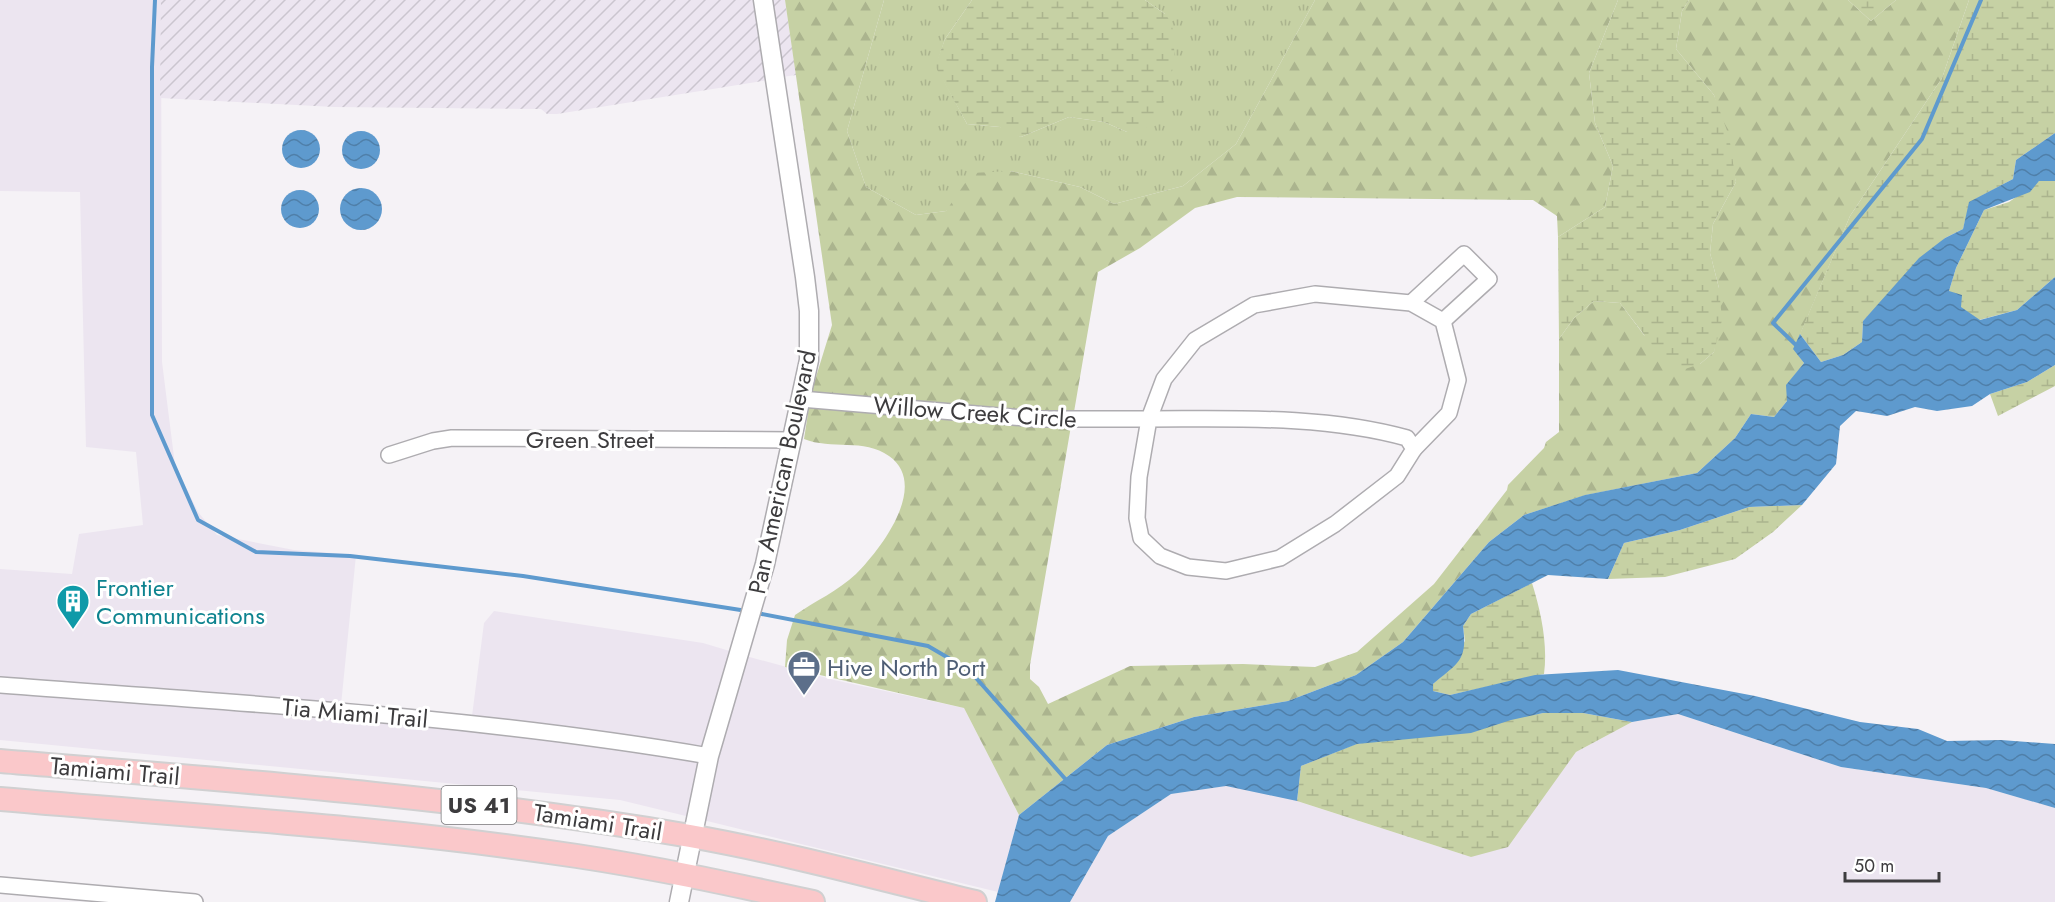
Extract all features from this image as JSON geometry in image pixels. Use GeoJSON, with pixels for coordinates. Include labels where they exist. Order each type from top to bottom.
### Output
{"type":"FeatureCollection","features":[{"type":"Feature","properties":{"kind":"main road","name":"Tamiami Trail"},"geometry":{"type":"LineString","coordinates":[[0,761],[398,796],[493,807],[692,837],[975,902]]}},
{"type":"Feature","properties":{"kind":"main road","name":"Tamiami Trail"},"geometry":{"type":"LineString","coordinates":[[0,799],[393,832],[579,856],[684,874],[813,902]]}},
{"type":"Feature","properties":{"kind":"street","name":"Pan American Boulevard"},"geometry":{"type":"LineString","coordinates":[[679,902],[709,756],[747,632],[793,440],[809,360],[809,311],[764,0]]}},
{"type":"Feature","properties":{"kind":"street"},"geometry":{"type":"LineString","coordinates":[[1411,303],[1464,254],[1489,279],[1443,321]]}},
{"type":"Feature","properties":{"kind":"street"},"geometry":{"type":"LineString","coordinates":[[1315,294],[1411,303],[1443,321],[1458,380],[1449,414],[1414,449],[1397,476],[1335,524],[1280,558],[1226,570],[1188,567],[1160,556],[1141,538],[1137,518],[1139,477],[1149,419],[1164,379],[1195,340],[1254,305],[1315,294]]}},
{"type":"Feature","properties":{"kind":"street","name":"Willow Creek Circle"},"geometry":{"type":"LineString","coordinates":[[801,399],[1036,419],[1299,421],[1377,430],[1407,438],[1414,449]]}},
{"type":"Feature","properties":{"kind":"street","name":"Green Street"},"geometry":{"type":"LineString","coordinates":[[390,455],[433,441],[452,438],[793,440]]}},
{"type":"Feature","properties":{"kind":"street","name":"Tia Miami Trail"},"geometry":{"type":"LineString","coordinates":[[0,685],[461,722],[597,738],[709,756]]}},
{"type":"Feature","properties":{"kind":"street"},"geometry":{"type":"LineString","coordinates":[[0,885],[195,902]]}},
{"type":"Feature","properties":{"kind":"shaded area"},"geometry":{"type":"Polygon","coordinates":[[[0,0],[161,0],[162,362],[175,465],[198,512],[217,535],[294,550],[356,555],[341,705],[0,677],[0,569],[72,574],[79,534],[143,525],[136,452],[86,447],[80,192],[0,191],[0,0]]]}},
{"type":"Feature","properties":{"kind":"shaded area"},"geometry":{"type":"Polygon","coordinates":[[[161,0],[756,0],[769,80],[557,114],[547,114],[541,109],[334,107],[160,98],[161,0]]]}},
{"type":"Feature","properties":{"kind":"shaded area"},"geometry":{"type":"Polygon","coordinates":[[[770,0],[785,0],[796,75],[782,77],[770,0]]]}},
{"type":"Feature","properties":{"kind":"shaded area"},"geometry":{"type":"Polygon","coordinates":[[[494,611],[703,643],[733,652],[705,748],[551,724],[472,716],[484,623],[494,611]]]}},
{"type":"Feature","properties":{"kind":"shaded area"},"geometry":{"type":"Polygon","coordinates":[[[746,656],[834,680],[964,708],[1019,815],[998,892],[703,820],[716,758],[746,656]]]}},
{"type":"Feature","properties":{"kind":"shaded area"},"geometry":{"type":"Polygon","coordinates":[[[0,692],[461,729],[550,739],[701,762],[690,817],[620,800],[0,740],[0,692]]]}},
{"type":"Feature","properties":{"kind":"shaded area"},"geometry":{"type":"Polygon","coordinates":[[[1678,714],[1841,767],[1986,788],[2055,808],[2055,902],[1070,902],[1108,836],[1171,794],[1225,786],[1278,795],[1471,857],[1550,787],[1576,752],[1632,722],[1678,714]]]}},
{"type":"Feature","properties":{"kind":"green space"},"geometry":{"type":"Polygon","coordinates":[[[785,0],[884,0],[847,131],[866,187],[916,215],[946,211],[972,173],[1010,171],[1080,187],[1114,204],[1183,186],[1236,144],[1315,0],[1618,0],[1589,73],[1595,123],[1613,166],[1605,207],[1558,237],[1557,216],[1533,200],[1237,197],[1195,208],[1140,248],[1098,272],[1074,412],[811,393],[832,325],[785,0]]]}},
{"type":"Feature","properties":{"kind":"green space"},"geometry":{"type":"Polygon","coordinates":[[[884,0],[972,0],[945,39],[936,66],[967,124],[1000,127],[1021,137],[1069,117],[1104,122],[1127,132],[1165,14],[1145,0],[1315,0],[1236,144],[1183,186],[1114,204],[1080,187],[1010,171],[946,211],[916,215],[866,187],[847,131],[884,0]]]}},
{"type":"Feature","properties":{"kind":"green space"},"geometry":{"type":"Polygon","coordinates":[[[972,0],[1145,0],[1165,14],[1172,23],[1175,60],[1164,102],[1146,128],[1127,132],[1104,122],[1069,117],[1021,137],[1002,131],[1000,127],[967,124],[935,66],[945,39],[972,0]]]}},
{"type":"Feature","properties":{"kind":"green space"},"geometry":{"type":"Polygon","coordinates":[[[1618,0],[1689,0],[1682,11],[1676,49],[1714,95],[1729,136],[1736,182],[1713,224],[1710,253],[1719,288],[1722,320],[1714,352],[1700,364],[1682,370],[1664,361],[1620,303],[1594,301],[1574,318],[1559,339],[1558,237],[1605,207],[1613,166],[1595,123],[1589,73],[1618,0]]]}},
{"type":"Feature","properties":{"kind":"green space"},"geometry":{"type":"Polygon","coordinates":[[[1689,0],[1848,0],[1871,21],[1896,0],[1969,0],[1942,78],[1850,216],[1794,349],[1804,363],[1787,385],[1787,401],[1774,417],[1751,414],[1735,438],[1697,473],[1586,495],[1524,515],[1489,542],[1403,642],[1356,675],[1288,701],[1194,717],[1107,745],[1019,815],[964,708],[785,667],[787,640],[795,615],[834,591],[866,563],[888,533],[897,516],[903,499],[905,483],[900,468],[889,456],[879,451],[869,447],[825,444],[804,439],[809,407],[1071,426],[1030,665],[1030,679],[1039,687],[1048,704],[1130,666],[1243,664],[1315,667],[1357,652],[1434,584],[1507,490],[1508,485],[1544,448],[1546,442],[1559,432],[1559,339],[1574,318],[1594,301],[1620,303],[1644,335],[1700,364],[1714,352],[1719,288],[1710,253],[1713,224],[1736,182],[1714,95],[1676,49],[1682,11],[1689,0]]]}},
{"type":"Feature","properties":{"kind":"green space"},"geometry":{"type":"Polygon","coordinates":[[[1848,0],[1896,0],[1871,21],[1848,0]]]}},
{"type":"Feature","properties":{"kind":"green space"},"geometry":{"type":"Polygon","coordinates":[[[1969,0],[2055,0],[2055,133],[2016,160],[2013,179],[1970,202],[1963,229],[1945,238],[1863,321],[1862,342],[1843,355],[1821,362],[1800,334],[1850,216],[1942,78],[1969,0]]]}},
{"type":"Feature","properties":{"kind":"green space"},"geometry":{"type":"Polygon","coordinates":[[[2039,181],[2055,181],[2055,277],[2017,310],[1979,320],[1960,307],[1949,291],[1956,268],[1984,210],[2009,202],[2039,181]]]}},
{"type":"Feature","properties":{"kind":"green space"},"geometry":{"type":"Polygon","coordinates":[[[2055,365],[2055,386],[1998,416],[1990,394],[2027,382],[2055,365]]]}},
{"type":"Feature","properties":{"kind":"green space"},"geometry":{"type":"Polygon","coordinates":[[[1802,505],[1773,532],[1735,559],[1665,577],[1608,579],[1624,543],[1680,530],[1749,507],[1802,505]]]}},
{"type":"Feature","properties":{"kind":"green space"},"geometry":{"type":"Polygon","coordinates":[[[1532,583],[1543,628],[1544,674],[1450,695],[1433,691],[1433,684],[1444,674],[1465,641],[1463,626],[1471,614],[1532,583]]]}},
{"type":"Feature","properties":{"kind":"green space"},"geometry":{"type":"Polygon","coordinates":[[[1543,713],[1583,713],[1632,722],[1576,752],[1508,847],[1471,857],[1297,801],[1301,766],[1356,744],[1543,713]]]}},
{"type":"Feature","properties":{"kind":"water"},"geometry":{"type":"Polygon","coordinates":[[[301,130],[315,135],[320,149],[315,163],[301,168],[287,163],[282,149],[287,135],[301,130]]]}},
{"type":"Feature","properties":{"kind":"water"},"geometry":{"type":"Polygon","coordinates":[[[361,131],[375,136],[380,150],[375,164],[361,169],[347,164],[342,150],[347,136],[361,131]]]}},
{"type":"Feature","properties":{"kind":"water"},"geometry":{"type":"Polygon","coordinates":[[[2055,133],[2055,181],[2039,181],[2030,192],[1984,210],[1956,268],[1949,291],[1962,295],[1961,307],[1980,320],[2017,310],[2055,277],[2055,365],[2027,382],[1990,394],[1972,406],[1937,411],[1915,407],[1887,416],[1856,411],[1840,426],[1836,464],[1802,505],[1749,507],[1680,530],[1624,543],[1608,579],[1548,575],[1471,614],[1463,626],[1462,655],[1454,666],[1433,684],[1433,691],[1450,695],[1535,675],[1618,670],[1755,696],[1860,722],[1918,729],[1947,741],[2001,740],[2055,744],[2055,808],[1986,788],[1841,767],[1678,714],[1632,722],[1583,713],[1543,713],[1511,720],[1471,733],[1357,744],[1301,766],[1297,801],[1226,786],[1171,794],[1108,836],[1070,902],[995,902],[1019,815],[1107,745],[1194,717],[1288,701],[1356,675],[1403,642],[1489,542],[1524,515],[1585,495],[1697,473],[1735,438],[1751,414],[1774,417],[1787,401],[1786,385],[1804,363],[1793,349],[1800,334],[1821,362],[1843,355],[1862,342],[1863,321],[1919,258],[1945,238],[1963,229],[1969,202],[2013,179],[2016,160],[2055,133]]]}},
{"type":"Feature","properties":{"kind":"water"},"geometry":{"type":"Polygon","coordinates":[[[361,188],[376,194],[382,209],[376,224],[361,230],[346,224],[340,209],[346,194],[361,188]]]}},
{"type":"Feature","properties":{"kind":"water"},"geometry":{"type":"Polygon","coordinates":[[[300,190],[314,195],[319,209],[314,223],[300,228],[286,223],[281,209],[286,195],[300,190]]]}},
{"type":"Feature","properties":{"kind":"waterway"},"geometry":{"type":"LineString","coordinates":[[155,0],[152,67],[152,415],[198,520],[256,552],[350,556],[523,576],[747,611]]}},
{"type":"Feature","properties":{"kind":"waterway"},"geometry":{"type":"LineString","coordinates":[[1798,347],[1773,323],[1922,139],[1981,0]]}},
{"type":"Feature","properties":{"kind":"waterway"},"geometry":{"type":"LineString","coordinates":[[757,613],[928,646],[969,670],[1068,782]]}},
{"type":"Feature","properties":{"kind":"place","name":"Frontier Communications"},"geometry":{"type":"Point","coordinates":[73,630]}},
{"type":"Feature","properties":{"kind":"place","name":"Hive North Port"},"geometry":{"type":"Point","coordinates":[804,696]}}]}
